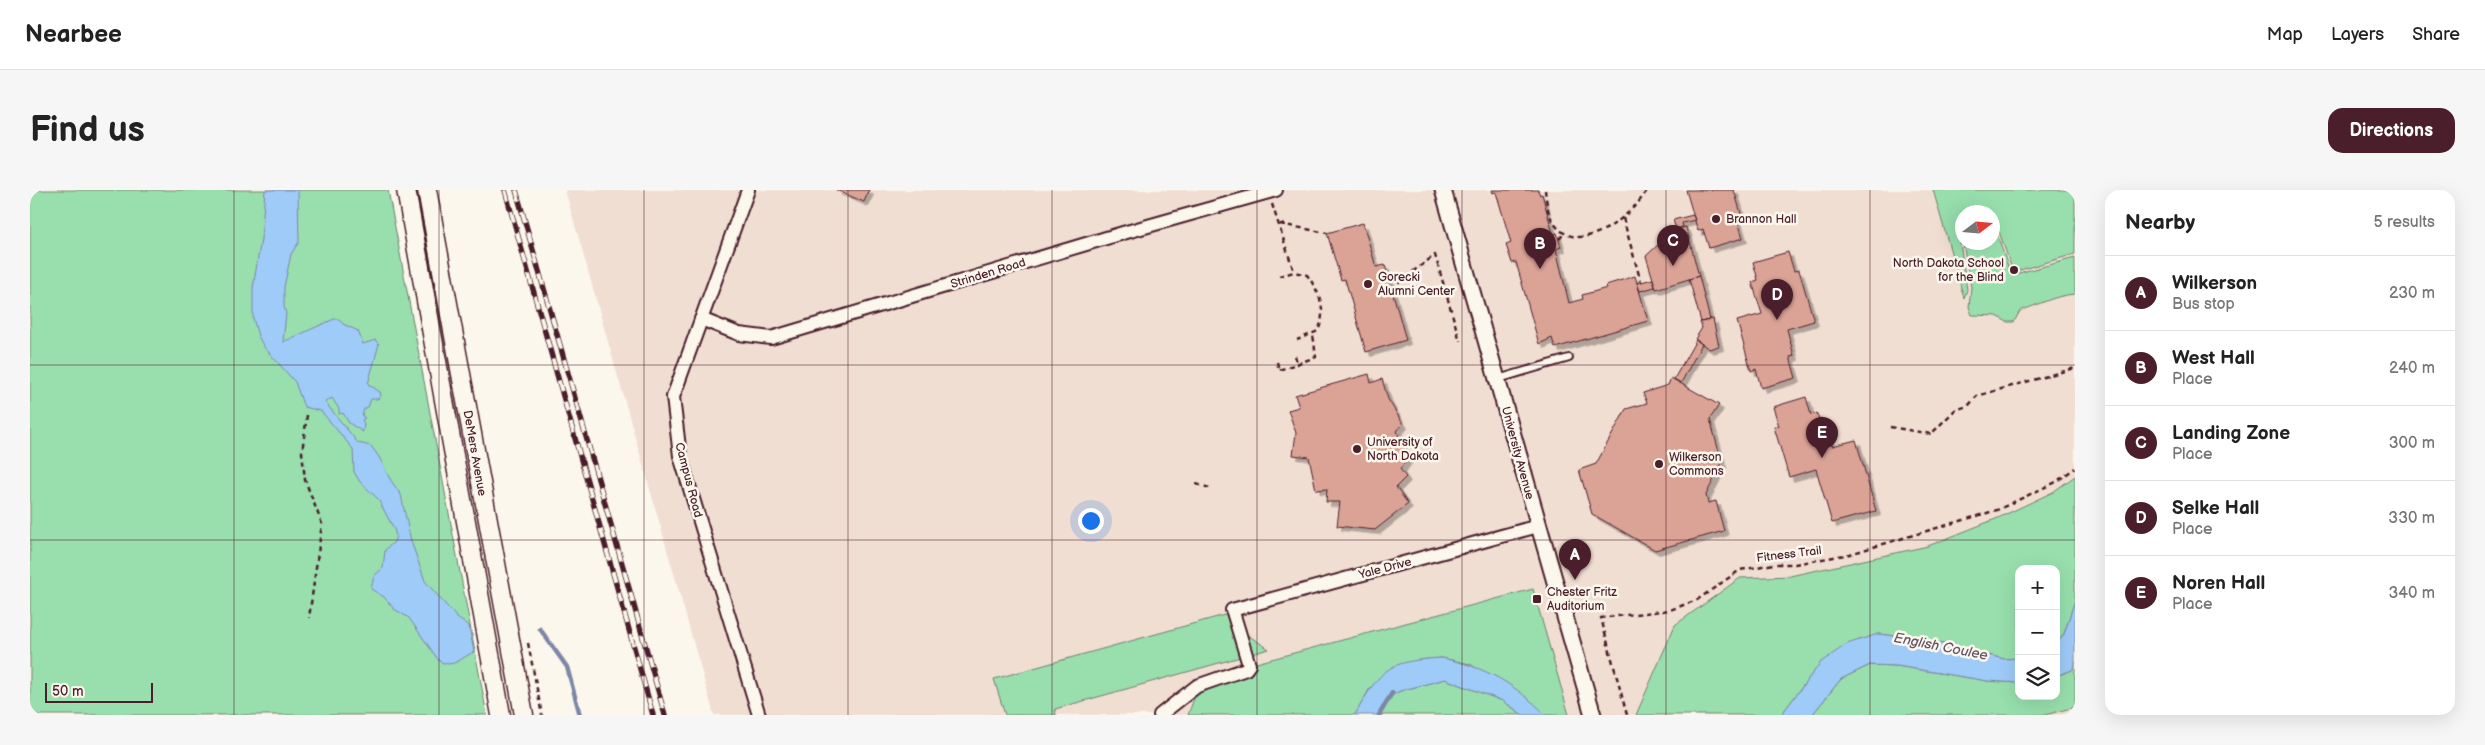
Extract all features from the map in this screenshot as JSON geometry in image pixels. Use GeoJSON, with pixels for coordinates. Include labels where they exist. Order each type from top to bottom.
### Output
{"type":"FeatureCollection","features":[{"type":"Feature","properties":{"kind":"main road","name":"DeMers Avenue"},"geometry":{"type":"LineString","coordinates":[[406,190],[501,715]]}},
{"type":"Feature","properties":{"kind":"main road","name":"DeMers Avenue"},"geometry":{"type":"LineString","coordinates":[[427,190],[524,715]]}},
{"type":"Feature","properties":{"kind":"street","name":"Campus Road"},"geometry":{"type":"LineString","coordinates":[[748,190],[673,397],[680,456],[759,715]]}},
{"type":"Feature","properties":{"kind":"street","name":"University Avenue"},"geometry":{"type":"LineString","coordinates":[[1443,190],[1593,715]]}},
{"type":"Feature","properties":{"kind":"street","name":"Strinden Road"},"geometry":{"type":"LineString","coordinates":[[701,319],[739,334],[771,338],[1270,191]]}},
{"type":"Feature","properties":{"kind":"street","name":"Yale Drive"},"geometry":{"type":"LineString","coordinates":[[1160,715],[1197,686],[1246,668],[1249,665],[1232,611],[1538,526]]}},
{"type":"Feature","properties":{"kind":"lane"},"geometry":{"type":"LineString","coordinates":[[1498,379],[1568,358]]}},
{"type":"Feature","properties":{"kind":"path"},"geometry":{"type":"LineString","coordinates":[[1545,190],[1550,217],[1564,233],[1574,237],[1591,236],[1609,228],[1623,218],[1647,190]]}},
{"type":"Feature","properties":{"kind":"path"},"geometry":{"type":"LineString","coordinates":[[1270,191],[1294,272]]}},
{"type":"Feature","properties":{"kind":"path"},"geometry":{"type":"LineString","coordinates":[[1623,218],[1641,282]]}},
{"type":"Feature","properties":{"kind":"path"},"geometry":{"type":"LineString","coordinates":[[1280,224],[1327,233]]}},
{"type":"Feature","properties":{"kind":"path"},"geometry":{"type":"LineString","coordinates":[[1559,239],[1564,233]]}},
{"type":"Feature","properties":{"kind":"path"},"geometry":{"type":"LineString","coordinates":[[1391,288],[1435,255],[1460,340]]}},
{"type":"Feature","properties":{"kind":"path"},"geometry":{"type":"LineString","coordinates":[[1279,276],[1294,272],[1307,275],[1317,288],[1322,304],[1324,318],[1318,331],[1298,340]]}},
{"type":"Feature","properties":{"kind":"path"},"geometry":{"type":"LineString","coordinates":[[1277,362],[1279,370],[1298,365],[1316,357],[1313,334]]}},
{"type":"Feature","properties":{"kind":"path"},"geometry":{"type":"LineString","coordinates":[[1295,356],[1298,365]]}},
{"type":"Feature","properties":{"kind":"path"},"geometry":{"type":"LineString","coordinates":[[1890,427],[1931,434],[1955,410],[1968,406],[1977,396],[2075,368]]}},
{"type":"Feature","properties":{"kind":"path"},"geometry":{"type":"LineString","coordinates":[[307,415],[302,452],[305,480],[322,524],[309,618]]}},
{"type":"Feature","properties":{"kind":"path","name":"Fitness Trail"},"geometry":{"type":"LineString","coordinates":[[1627,715],[1600,618],[1670,610],[1697,600],[1740,570],[1774,564],[1794,564],[1850,554],[1988,513],[2033,494],[2056,482],[2075,468]]}},
{"type":"Feature","properties":{"kind":"path"},"geometry":{"type":"LineString","coordinates":[[1196,484],[1210,488]]}},
{"type":"Feature","properties":{"kind":"shaded area","name":"University of North Dakota"},"geometry":{"type":"Polygon","coordinates":[[[565,190],[2075,190],[2075,715],[714,715],[565,190]]]}},
{"type":"Feature","properties":{"kind":"green space"},"geometry":{"type":"Polygon","coordinates":[[[30,190],[388,190],[487,715],[30,715],[30,190]]]}},
{"type":"Feature","properties":{"kind":"green space"},"geometry":{"type":"Polygon","coordinates":[[[1933,190],[2075,190],[2075,254],[2013,272],[2000,234],[2000,205],[1955,205],[1955,250],[1961,250],[1967,290],[1964,298],[1933,190]]]}},
{"type":"Feature","properties":{"kind":"green space"},"geometry":{"type":"Polygon","coordinates":[[[2000,243],[2011,275],[2075,258],[2075,294],[2054,298],[2020,311],[2014,322],[2007,322],[1997,316],[1972,315],[1969,307],[1971,287],[1964,250],[2000,250],[2000,243]]]}},
{"type":"Feature","properties":{"kind":"green space"},"geometry":{"type":"Polygon","coordinates":[[[2075,476],[2075,600],[2064,634],[2060,640],[2060,565],[2015,565],[2015,658],[2004,659],[1923,639],[1878,634],[1821,662],[1781,715],[1636,715],[1675,625],[1740,578],[1790,576],[1928,546],[1998,518],[2053,492],[2075,476]]]}},
{"type":"Feature","properties":{"kind":"green space"},"geometry":{"type":"Polygon","coordinates":[[[1533,589],[1569,715],[1546,715],[1470,664],[1442,658],[1418,660],[1370,688],[1355,715],[1188,715],[1197,690],[1249,665],[1533,589]]]}},
{"type":"Feature","properties":{"kind":"green space"},"geometry":{"type":"Polygon","coordinates":[[[1228,614],[1243,632],[1269,649],[1055,709],[1056,715],[1005,715],[994,679],[1228,614]]]}},
{"type":"Feature","properties":{"kind":"green space"},"geometry":{"type":"Polygon","coordinates":[[[2075,662],[2075,707],[2045,715],[1812,715],[1841,679],[1870,665],[1897,666],[1988,681],[2015,683],[2015,700],[2060,700],[2060,674],[2072,670],[2075,662]]]}},
{"type":"Feature","properties":{"kind":"green space"},"geometry":{"type":"Polygon","coordinates":[[[1445,679],[1503,701],[1523,715],[1377,715],[1386,698],[1400,691],[1445,679]]]}},
{"type":"Feature","properties":{"kind":"water"},"geometry":{"type":"Polygon","coordinates":[[[265,190],[298,190],[299,242],[291,254],[284,287],[284,307],[286,313],[283,342],[334,319],[339,319],[343,324],[358,331],[363,344],[375,340],[379,344],[368,384],[380,392],[381,395],[378,399],[371,399],[368,407],[364,409],[362,416],[365,418],[362,420],[364,424],[363,432],[349,423],[343,413],[339,414],[339,409],[332,398],[325,402],[358,443],[371,446],[379,457],[390,479],[401,495],[411,541],[425,581],[457,618],[469,626],[474,652],[457,662],[449,664],[439,661],[409,618],[394,609],[384,597],[371,589],[374,576],[383,568],[385,550],[394,542],[396,536],[394,529],[378,499],[360,482],[354,472],[353,449],[321,411],[304,407],[295,382],[264,347],[258,336],[253,318],[253,288],[261,239],[265,190]]]}},
{"type":"Feature","properties":{"kind":"water"},"geometry":{"type":"Polygon","coordinates":[[[2075,600],[2075,665],[2072,670],[2060,674],[2060,640],[2064,634],[2075,600]]]}},
{"type":"Feature","properties":{"kind":"water"},"geometry":{"type":"Polygon","coordinates":[[[1878,634],[1923,639],[2004,659],[2015,658],[2015,683],[1988,681],[1897,666],[1870,665],[1841,679],[1812,715],[1781,715],[1821,662],[1847,644],[1878,634]]]}},
{"type":"Feature","properties":{"kind":"water"},"geometry":{"type":"Polygon","coordinates":[[[1442,658],[1472,666],[1499,678],[1523,694],[1546,715],[1523,715],[1503,701],[1445,679],[1400,691],[1386,699],[1378,715],[1355,715],[1379,677],[1388,670],[1409,662],[1442,658]]]}},
{"type":"Feature","properties":{"kind":"building"},"geometry":{"type":"Polygon","coordinates":[[[836,190],[869,190],[864,202],[836,190]]]}},
{"type":"Feature","properties":{"kind":"building"},"geometry":{"type":"Polygon","coordinates":[[[1492,190],[1538,190],[1540,195],[1542,194],[1553,234],[1557,233],[1561,247],[1556,249],[1569,303],[1583,299],[1582,295],[1607,288],[1606,285],[1635,276],[1648,321],[1555,348],[1552,338],[1539,344],[1516,262],[1512,263],[1506,245],[1511,243],[1496,192],[1493,193],[1492,190]]]}},
{"type":"Feature","properties":{"kind":"building","name":"Brannon Hall"},"geometry":{"type":"Polygon","coordinates":[[[1686,190],[1734,190],[1742,217],[1737,218],[1743,238],[1709,248],[1703,229],[1698,231],[1686,190]]]}},
{"type":"Feature","properties":{"kind":"building"},"geometry":{"type":"Polygon","coordinates":[[[1693,215],[1695,220],[1682,223],[1683,227],[1676,229],[1673,220],[1693,215]]]}},
{"type":"Feature","properties":{"kind":"building","name":"Gorecki Alumni Center"},"geometry":{"type":"Polygon","coordinates":[[[1363,223],[1376,267],[1385,265],[1406,340],[1366,352],[1345,279],[1341,280],[1327,233],[1363,223]]]}},
{"type":"Feature","properties":{"kind":"building"},"geometry":{"type":"Polygon","coordinates":[[[1686,227],[1699,276],[1656,289],[1646,256],[1674,230],[1686,227]]]}},
{"type":"Feature","properties":{"kind":"building"},"geometry":{"type":"Polygon","coordinates":[[[1788,252],[1794,271],[1799,270],[1814,321],[1787,329],[1794,356],[1790,357],[1796,378],[1761,388],[1756,369],[1751,371],[1737,321],[1762,314],[1752,282],[1758,280],[1753,262],[1788,252]]]}},
{"type":"Feature","properties":{"kind":"building"},"geometry":{"type":"Polygon","coordinates":[[[1699,276],[1710,320],[1701,322],[1689,279],[1699,276]]]}},
{"type":"Feature","properties":{"kind":"building"},"geometry":{"type":"Polygon","coordinates":[[[1653,279],[1655,287],[1640,291],[1637,283],[1653,279]]]}},
{"type":"Feature","properties":{"kind":"building"},"geometry":{"type":"Polygon","coordinates":[[[1713,319],[1719,346],[1709,349],[1695,339],[1702,328],[1700,322],[1713,319]]]}},
{"type":"Feature","properties":{"kind":"building"},"geometry":{"type":"Polygon","coordinates":[[[1696,340],[1702,344],[1681,383],[1674,379],[1696,340]]]}},
{"type":"Feature","properties":{"kind":"building"},"geometry":{"type":"Polygon","coordinates":[[[1369,374],[1371,383],[1382,379],[1388,399],[1403,424],[1397,431],[1408,458],[1400,469],[1406,477],[1396,487],[1408,504],[1375,530],[1337,526],[1340,502],[1326,502],[1327,489],[1316,490],[1309,457],[1293,455],[1296,433],[1288,410],[1299,407],[1295,395],[1369,374]]]}},
{"type":"Feature","properties":{"kind":"building","name":"Wilkerson Commons"},"geometry":{"type":"Polygon","coordinates":[[[1671,378],[1719,405],[1710,419],[1722,463],[1706,495],[1708,503],[1716,501],[1724,531],[1655,550],[1592,514],[1579,470],[1596,464],[1626,409],[1647,403],[1643,393],[1668,385],[1671,378]]]}},
{"type":"Feature","properties":{"kind":"building"},"geometry":{"type":"Polygon","coordinates":[[[1806,397],[1811,415],[1817,413],[1824,438],[1829,437],[1832,446],[1856,440],[1876,511],[1832,523],[1816,469],[1789,477],[1774,427],[1779,426],[1773,407],[1806,397]]]}},
{"type":"Feature","properties":{"kind":"waterway"},"geometry":{"type":"LineString","coordinates":[[540,629],[567,667],[580,715]]}},
{"type":"Feature","properties":{"kind":"waterway","name":"English Coulee"},"geometry":{"type":"LineString","coordinates":[[1379,715],[1392,693]]}},
{"type":"Feature","properties":{"kind":"railway"},"geometry":{"type":"LineString","coordinates":[[505,190],[653,715]]}},
{"type":"Feature","properties":{"kind":"railway"},"geometry":{"type":"LineString","coordinates":[[516,190],[665,715]]}},
{"type":"Feature","properties":{"kind":"place","name":"Brannon Hall"},"geometry":{"type":"Point","coordinates":[1716,219]}},
{"type":"Feature","properties":{"kind":"place","name":"Landing Zone"},"geometry":{"type":"Point","coordinates":[1673,266]}},
{"type":"Feature","properties":{"kind":"place","name":"West Hall"},"geometry":{"type":"Point","coordinates":[1540,269]}},
{"type":"Feature","properties":{"kind":"place","name":"North Dakota School for the Blind"},"geometry":{"type":"Point","coordinates":[2014,270]}},
{"type":"Feature","properties":{"kind":"place","name":"Gorecki Alumni Center"},"geometry":{"type":"Point","coordinates":[1368,284]}},
{"type":"Feature","properties":{"kind":"place","name":"Selke Hall"},"geometry":{"type":"Point","coordinates":[1777,320]}},
{"type":"Feature","properties":{"kind":"place","name":"University of North Dakota"},"geometry":{"type":"Point","coordinates":[1357,449]}},
{"type":"Feature","properties":{"kind":"place","name":"Noren Hall"},"geometry":{"type":"Point","coordinates":[1822,458]}},
{"type":"Feature","properties":{"kind":"place","name":"Wilkerson Commons"},"geometry":{"type":"Point","coordinates":[1659,464]}},
{"type":"Feature","properties":{"kind":"place","name":"Wilkerson"},"geometry":{"type":"Point","coordinates":[1575,580]}},
{"type":"Feature","properties":{"kind":"place","name":"Chester Fritz Auditorium"},"geometry":{"type":"Point","coordinates":[1537,599]}}]}
